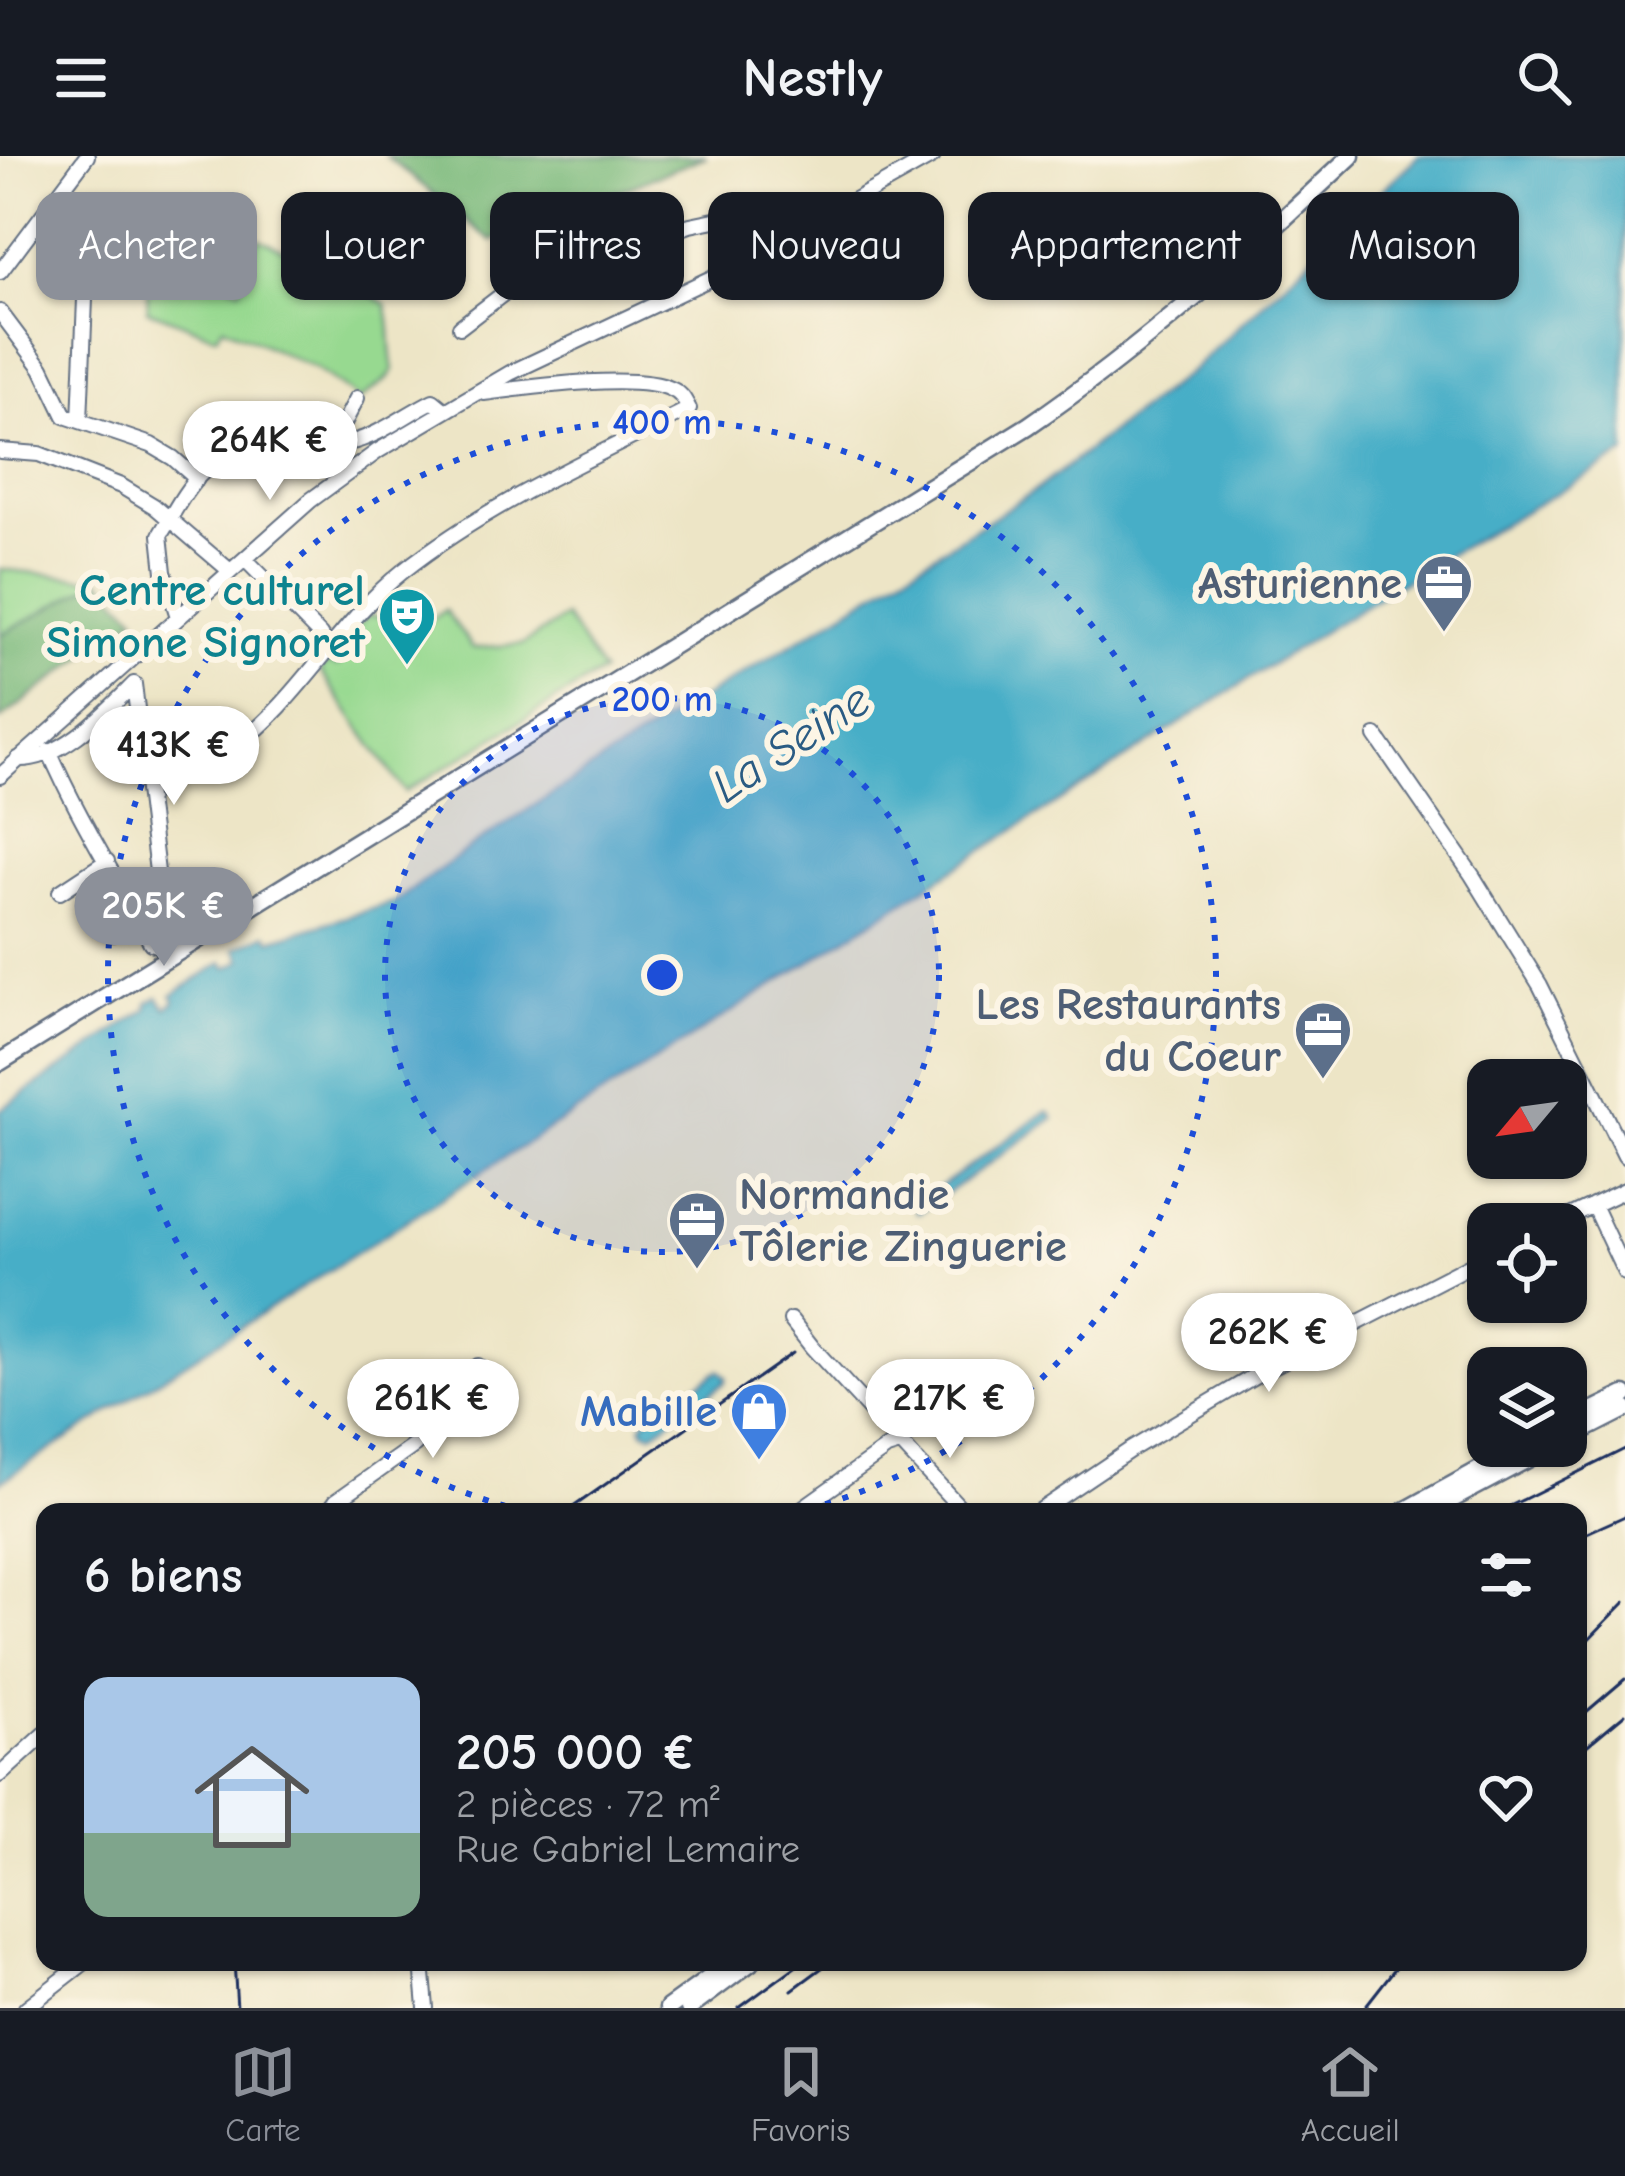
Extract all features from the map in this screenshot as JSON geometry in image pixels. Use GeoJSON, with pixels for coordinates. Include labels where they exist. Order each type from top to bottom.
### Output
{"type":"FeatureCollection","features":[{"type":"Feature","properties":{"kind":"main road"},"geometry":{"type":"LineString","coordinates":[[0,1062],[1028,426],[1180,313],[1352,156]]}},
{"type":"Feature","properties":{"kind":"main road"},"geometry":{"type":"LineString","coordinates":[[1587,1414],[1625,1395]]}},
{"type":"Feature","properties":{"kind":"main road"},"geometry":{"type":"LineString","coordinates":[[1587,1428],[1625,1409]]}},
{"type":"Feature","properties":{"kind":"main road"},"geometry":{"type":"LineString","coordinates":[[1419,1503],[1485,1467]]}},
{"type":"Feature","properties":{"kind":"main road"},"geometry":{"type":"LineString","coordinates":[[1446,1503],[1513,1467]]}},
{"type":"Feature","properties":{"kind":"main road"},"geometry":{"type":"LineString","coordinates":[[668,2008],[719,1971]]}},
{"type":"Feature","properties":{"kind":"main road"},"geometry":{"type":"LineString","coordinates":[[689,2008],[739,1971]]}},
{"type":"Feature","properties":{"kind":"street"},"geometry":{"type":"LineString","coordinates":[[0,272],[87,156]]}},
{"type":"Feature","properties":{"kind":"street"},"geometry":{"type":"LineString","coordinates":[[869,192],[933,156]]}},
{"type":"Feature","properties":{"kind":"street"},"geometry":{"type":"LineString","coordinates":[[460,327],[524,278],[594,245],[634,245],[708,221]]}},
{"type":"Feature","properties":{"kind":"street"},"geometry":{"type":"LineString","coordinates":[[0,776],[330,485],[473,393],[708,280]]}},
{"type":"Feature","properties":{"kind":"street"},"geometry":{"type":"LineString","coordinates":[[80,421],[84,300]]}},
{"type":"Feature","properties":{"kind":"street"},"geometry":{"type":"LineString","coordinates":[[0,312],[42,368],[65,416],[151,445],[197,478]]}},
{"type":"Feature","properties":{"kind":"street"},"geometry":{"type":"LineString","coordinates":[[147,787],[213,760],[252,733],[387,584],[466,526],[547,479],[689,409],[671,389],[638,381],[473,393]]}},
{"type":"Feature","properties":{"kind":"street"},"geometry":{"type":"LineString","coordinates":[[332,446],[357,398]]}},
{"type":"Feature","properties":{"kind":"street"},"geometry":{"type":"LineString","coordinates":[[178,617],[159,541],[197,478],[210,466],[224,459],[332,446],[371,436],[430,402],[444,410]]}},
{"type":"Feature","properties":{"kind":"street"},"geometry":{"type":"LineString","coordinates":[[0,451],[39,454],[121,486],[154,506],[229,570]]}},
{"type":"Feature","properties":{"kind":"street"},"geometry":{"type":"LineString","coordinates":[[245,559],[329,650]]}},
{"type":"Feature","properties":{"kind":"street"},"geometry":{"type":"LineString","coordinates":[[18,760],[28,760],[83,733],[134,684],[158,940],[70,798],[49,751]]}},
{"type":"Feature","properties":{"kind":"street"},"geometry":{"type":"LineString","coordinates":[[1376,736],[1472,875],[1540,985],[1625,1156]]}},
{"type":"Feature","properties":{"kind":"street"},"geometry":{"type":"LineString","coordinates":[[60,892],[107,861]]}},
{"type":"Feature","properties":{"kind":"street"},"geometry":{"type":"LineString","coordinates":[[83,877],[112,934]]}},
{"type":"Feature","properties":{"kind":"street"},"geometry":{"type":"LineString","coordinates":[[1587,1208],[1625,1190]]}},
{"type":"Feature","properties":{"kind":"street"},"geometry":{"type":"LineString","coordinates":[[1593,1205],[1625,1273]]}},
{"type":"Feature","properties":{"kind":"street"},"geometry":{"type":"LineString","coordinates":[[1051,1503],[1256,1375],[1467,1267]]}},
{"type":"Feature","properties":{"kind":"street"},"geometry":{"type":"LineString","coordinates":[[791,1320],[956,1503]]}},
{"type":"Feature","properties":{"kind":"street"},"geometry":{"type":"LineString","coordinates":[[335,1503],[423,1437],[478,1366]]}},
{"type":"Feature","properties":{"kind":"street"},"geometry":{"type":"LineString","coordinates":[[810,1503],[887,1448],[900,1444]]}},
{"type":"Feature","properties":{"kind":"street"},"geometry":{"type":"LineString","coordinates":[[0,1775],[36,1742]]}},
{"type":"Feature","properties":{"kind":"street"},"geometry":{"type":"LineString","coordinates":[[26,2008],[73,1971]]}},
{"type":"Feature","properties":{"kind":"street"},"geometry":{"type":"LineString","coordinates":[[423,1971],[425,2007]]}},
{"type":"Feature","properties":{"kind":"green space"},"geometry":{"type":"Polygon","coordinates":[[[386,156],[707,156],[616,192],[490,192],[490,239],[466,220],[466,192],[431,192],[386,156]]]}},
{"type":"Feature","properties":{"kind":"green space"},"geometry":{"type":"Polygon","coordinates":[[[259,238],[281,249],[281,300],[379,300],[386,304],[394,370],[388,378],[360,400],[314,368],[223,326],[216,336],[147,310],[147,300],[257,300],[259,238]]]}},
{"type":"Feature","properties":{"kind":"green space"},"geometry":{"type":"Polygon","coordinates":[[[0,569],[101,580],[0,635],[0,569]]]}},
{"type":"Feature","properties":{"kind":"green space"},"geometry":{"type":"Polygon","coordinates":[[[101,580],[136,617],[0,720],[0,635],[101,580]]]}},
{"type":"Feature","properties":{"kind":"green space"},"geometry":{"type":"Polygon","coordinates":[[[445,610],[473,648],[523,644],[565,617],[602,672],[405,792],[320,671],[327,663],[337,666],[344,659],[350,636],[368,615],[425,624],[445,610]]]}},
{"type":"Feature","properties":{"kind":"water","name":"La Seine"},"geometry":{"type":"Polygon","coordinates":[[[1418,156],[1625,156],[1625,454],[1313,638],[0,1482],[0,1110],[147,1009],[148,1003],[158,997],[166,1008],[175,1001],[172,995],[223,962],[227,968],[242,960],[235,948],[267,934],[271,940],[395,902],[666,720],[1039,488],[1193,369],[1266,300],[1282,300],[1282,285],[1306,262],[1306,300],[1519,300],[1519,192],[1380,192],[1418,156]]]}},
{"type":"Feature","properties":{"kind":"water"},"geometry":{"type":"Polygon","coordinates":[[[1046,1112],[1054,1118],[916,1212],[915,1204],[1046,1112]]]}},
{"type":"Feature","properties":{"kind":"water"},"geometry":{"type":"Polygon","coordinates":[[[719,1370],[726,1377],[724,1383],[653,1433],[645,1431],[645,1420],[719,1370]]]}},
{"type":"Feature","properties":{"kind":"railway"},"geometry":{"type":"LineString","coordinates":[[579,1503],[793,1353]]}},
{"type":"Feature","properties":{"kind":"railway"},"geometry":{"type":"LineString","coordinates":[[1516,1503],[1625,1449]]}},
{"type":"Feature","properties":{"kind":"railway"},"geometry":{"type":"LineString","coordinates":[[1587,1533],[1625,1516]]}},
{"type":"Feature","properties":{"kind":"railway"},"geometry":{"type":"LineString","coordinates":[[1587,1641],[1625,1602]]}},
{"type":"Feature","properties":{"kind":"railway"},"geometry":{"type":"LineString","coordinates":[[1587,1711],[1625,1679]]}},
{"type":"Feature","properties":{"kind":"railway"},"geometry":{"type":"LineString","coordinates":[[1587,1746],[1625,1714]]}},
{"type":"Feature","properties":{"kind":"railway"},"geometry":{"type":"LineString","coordinates":[[235,1971],[237,2008]]}},
{"type":"Feature","properties":{"kind":"railway"},"geometry":{"type":"LineString","coordinates":[[739,2008],[790,1971]]}},
{"type":"Feature","properties":{"kind":"railway"},"geometry":{"type":"LineString","coordinates":[[792,1990],[818,1971]]}},
{"type":"Feature","properties":{"kind":"railway"},"geometry":{"type":"LineString","coordinates":[[1364,2008],[1393,1971]]}},
{"type":"Feature","properties":{"kind":"place","name":"Asturienne"},"geometry":{"type":"Point","coordinates":[1444,634]}},
{"type":"Feature","properties":{"kind":"place","name":"Centre culturel Simone Signoret"},"geometry":{"type":"Point","coordinates":[407,667]}},
{"type":"Feature","properties":{"kind":"place","name":"Les Restaurants du Coeur"},"geometry":{"type":"Point","coordinates":[1323,1081]}},
{"type":"Feature","properties":{"kind":"place","name":"Normandie Tôlerie Zinguerie"},"geometry":{"type":"Point","coordinates":[697,1271]}},
{"type":"Feature","properties":{"kind":"place","name":"Mabille"},"geometry":{"type":"Point","coordinates":[759,1462]}}]}
